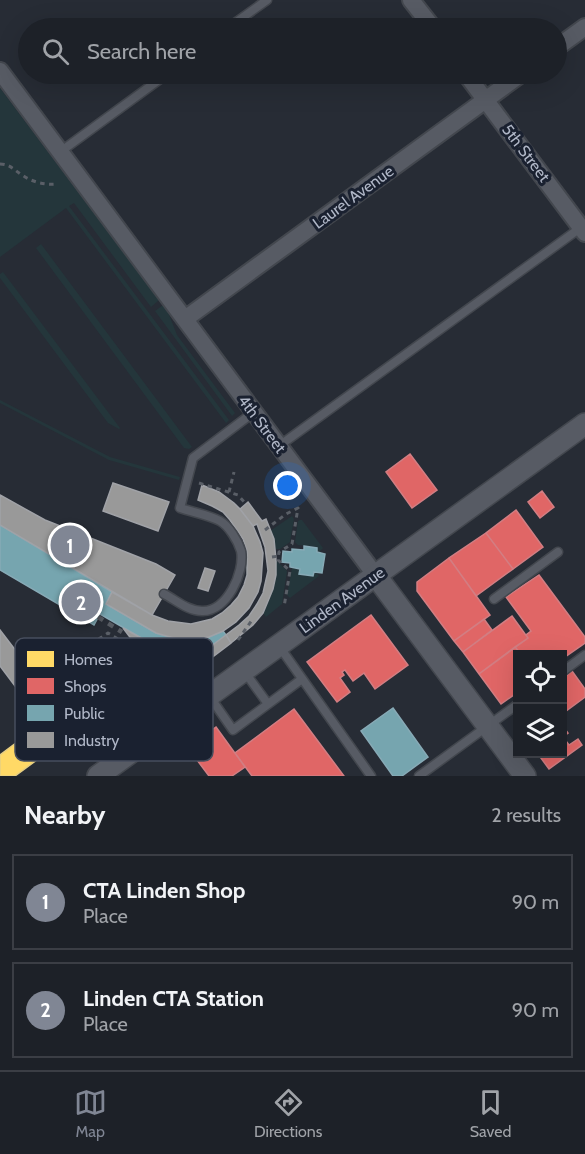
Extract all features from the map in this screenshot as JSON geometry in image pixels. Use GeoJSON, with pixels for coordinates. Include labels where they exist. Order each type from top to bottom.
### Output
{"type":"FeatureCollection","features":[{"type":"Feature","properties":{"kind":"street"},"geometry":{"type":"LineString","coordinates":[[411,0],[425,18]]}},
{"type":"Feature","properties":{"kind":"street"},"geometry":{"type":"LineString","coordinates":[[567,40],[585,27]]}},
{"type":"Feature","properties":{"kind":"street","name":"4th Street"},"geometry":{"type":"LineString","coordinates":[[0,71],[525,776]]}},
{"type":"Feature","properties":{"kind":"street","name":"5th Street"},"geometry":{"type":"LineString","coordinates":[[474,84],[584,228]]}},
{"type":"Feature","properties":{"kind":"street","name":"Laurel Avenue"},"geometry":{"type":"LineString","coordinates":[[185,320],[508,84]]}},
{"type":"Feature","properties":{"kind":"street","name":"Linden Avenue"},"geometry":{"type":"LineString","coordinates":[[213,693],[585,424]]}},
{"type":"Feature","properties":{"kind":"street","name":"Linden Avenue"},"geometry":{"type":"LineString","coordinates":[[99,776],[120,761]]}},
{"type":"Feature","properties":{"kind":"lane"},"geometry":{"type":"LineString","coordinates":[[242,18],[267,0]]}},
{"type":"Feature","properties":{"kind":"lane"},"geometry":{"type":"LineString","coordinates":[[60,152],[153,84]]}},
{"type":"Feature","properties":{"kind":"lane"},"geometry":{"type":"LineString","coordinates":[[279,446],[584,228]]}},
{"type":"Feature","properties":{"kind":"lane"},"geometry":{"type":"LineString","coordinates":[[165,594],[191,609],[210,610],[227,599],[234,586],[240,567],[241,551],[231,532],[220,521],[180,508],[193,458],[254,412]]}},
{"type":"Feature","properties":{"kind":"lane"},"geometry":{"type":"LineString","coordinates":[[494,599],[558,552]]}},
{"type":"Feature","properties":{"kind":"lane"},"geometry":{"type":"LineString","coordinates":[[279,646],[371,776]]}},
{"type":"Feature","properties":{"kind":"lane"},"geometry":{"type":"LineString","coordinates":[[567,668],[585,655]]}},
{"type":"Feature","properties":{"kind":"lane"},"geometry":{"type":"LineString","coordinates":[[244,671],[268,704]]}},
{"type":"Feature","properties":{"kind":"lane"},"geometry":{"type":"LineString","coordinates":[[213,702],[233,730],[302,679]]}},
{"type":"Feature","properties":{"kind":"lane"},"geometry":{"type":"LineString","coordinates":[[419,776],[513,708]]}},
{"type":"Feature","properties":{"kind":"path"},"geometry":{"type":"LineString","coordinates":[[0,164],[9,165],[25,177],[38,182],[47,185],[56,184]]}},
{"type":"Feature","properties":{"kind":"path"},"geometry":{"type":"LineString","coordinates":[[229,492],[234,472]]}},
{"type":"Feature","properties":{"kind":"path"},"geometry":{"type":"LineString","coordinates":[[194,482],[238,495],[246,504]]}},
{"type":"Feature","properties":{"kind":"path"},"geometry":{"type":"LineString","coordinates":[[265,530],[298,508],[292,544],[279,552],[279,560],[290,571],[284,607]]}},
{"type":"Feature","properties":{"kind":"path"},"geometry":{"type":"LineString","coordinates":[[272,557],[279,556]]}},
{"type":"Feature","properties":{"kind":"path"},"geometry":{"type":"LineString","coordinates":[[238,640],[252,620]]}},
{"type":"Feature","properties":{"kind":"path"},"geometry":{"type":"LineString","coordinates":[[101,638],[108,633],[116,638]]}},
{"type":"Feature","properties":{"kind":"shaded area"},"geometry":{"type":"Polygon","coordinates":[[[0,88],[159,300],[151,307],[74,203],[69,206],[229,420],[226,423],[66,208],[0,257],[0,88]]]}},
{"type":"Feature","properties":{"kind":"shaded area"},"geometry":{"type":"Polygon","coordinates":[[[41,244],[192,447],[184,448],[36,248],[41,244]]]}},
{"type":"Feature","properties":{"kind":"shaded area"},"geometry":{"type":"Polygon","coordinates":[[[3,272],[119,429],[108,423],[0,278],[3,272]]]}},
{"type":"Feature","properties":{"kind":"shaded area"},"geometry":{"type":"Polygon","coordinates":[[[163,305],[177,335],[235,413],[232,416],[155,311],[163,305]]]}},
{"type":"Feature","properties":{"kind":"shaded area"},"geometry":{"type":"Polygon","coordinates":[[[0,400],[110,457],[180,477],[179,480],[109,460],[0,403],[0,400]]]}},
{"type":"Feature","properties":{"kind":"shaded area"},"geometry":{"type":"Polygon","coordinates":[[[292,516],[294,519],[290,542],[280,549],[275,549],[270,531],[292,516]]]}},
{"type":"Feature","properties":{"kind":"shaded area"},"geometry":{"type":"Polygon","coordinates":[[[300,520],[323,548],[318,553],[317,547],[298,545],[295,542],[300,520]]]}},
{"type":"Feature","properties":{"kind":"shaded area"},"geometry":{"type":"Polygon","coordinates":[[[276,560],[287,571],[282,604],[266,617],[263,613],[273,588],[276,560]]]}},
{"type":"Feature","properties":{"kind":"shaded area"},"geometry":{"type":"Polygon","coordinates":[[[292,568],[300,569],[300,574],[313,576],[316,572],[319,576],[290,598],[287,595],[292,568]]]}},
{"type":"Feature","properties":{"kind":"building: Homes"},"geometry":{"type":"Polygon","coordinates":[[[15,744],[15,761],[35,761],[15,776],[0,776],[0,755],[15,744]]]}},
{"type":"Feature","properties":{"kind":"building: Shops"},"geometry":{"type":"Polygon","coordinates":[[[410,454],[437,490],[412,508],[386,472],[410,454]]]}},
{"type":"Feature","properties":{"kind":"building: Shops"},"geometry":{"type":"Polygon","coordinates":[[[542,491],[554,507],[540,518],[528,502],[542,491]]]}},
{"type":"Feature","properties":{"kind":"building: Shops"},"geometry":{"type":"Polygon","coordinates":[[[516,510],[543,547],[513,569],[486,533],[516,510]]]}},
{"type":"Feature","properties":{"kind":"building: Shops"},"geometry":{"type":"Polygon","coordinates":[[[486,533],[513,569],[476,596],[449,558],[486,533]]]}},
{"type":"Feature","properties":{"kind":"building: Shops"},"geometry":{"type":"Polygon","coordinates":[[[449,558],[490,615],[454,641],[417,591],[417,582],[449,558]]]}},
{"type":"Feature","properties":{"kind":"building: Shops"},"geometry":{"type":"Polygon","coordinates":[[[539,575],[585,637],[585,643],[567,656],[567,650],[518,650],[515,647],[528,638],[526,635],[531,631],[506,597],[539,575]]]}},
{"type":"Feature","properties":{"kind":"building: Shops"},"geometry":{"type":"Polygon","coordinates":[[[371,615],[408,665],[375,689],[364,673],[353,681],[345,670],[342,672],[344,675],[340,678],[350,692],[337,702],[307,662],[371,615]]]}},
{"type":"Feature","properties":{"kind":"building: Shops"},"geometry":{"type":"Polygon","coordinates":[[[512,616],[528,638],[479,674],[463,652],[512,616]]]}},
{"type":"Feature","properties":{"kind":"building: Shops"},"geometry":{"type":"Polygon","coordinates":[[[484,619],[492,630],[463,652],[454,641],[484,619]]]}},
{"type":"Feature","properties":{"kind":"building: Shops"},"geometry":{"type":"Polygon","coordinates":[[[515,647],[518,650],[513,650],[513,696],[501,704],[479,674],[515,647]]]}},
{"type":"Feature","properties":{"kind":"building: Shops"},"geometry":{"type":"Polygon","coordinates":[[[572,671],[585,689],[585,697],[567,710],[567,704],[567,675],[572,671]]]}},
{"type":"Feature","properties":{"kind":"building: Shops"},"geometry":{"type":"Polygon","coordinates":[[[294,709],[344,776],[252,776],[235,753],[294,709]]]}},
{"type":"Feature","properties":{"kind":"building: Shops"},"geometry":{"type":"Polygon","coordinates":[[[216,727],[245,767],[232,776],[209,776],[198,761],[213,761],[213,729],[216,727]]]}},
{"type":"Feature","properties":{"kind":"building: Shops"},"geometry":{"type":"Polygon","coordinates":[[[578,739],[582,745],[567,756],[567,742],[569,745],[578,739]]]}},
{"type":"Feature","properties":{"kind":"building: Shops"},"geometry":{"type":"Polygon","coordinates":[[[541,758],[564,758],[549,769],[541,758]]]}},
{"type":"Feature","properties":{"kind":"building: Public"},"geometry":{"type":"Polygon","coordinates":[[[0,525],[112,592],[106,604],[156,633],[174,638],[142,638],[100,614],[94,625],[0,570],[0,525]]]}},
{"type":"Feature","properties":{"kind":"building: Public"},"geometry":{"type":"Polygon","coordinates":[[[304,546],[317,548],[317,552],[325,554],[322,573],[314,572],[313,576],[299,574],[300,569],[290,567],[290,563],[282,562],[283,551],[304,550],[304,546]]]}},
{"type":"Feature","properties":{"kind":"building: Public"},"geometry":{"type":"Polygon","coordinates":[[[223,631],[226,635],[213,645],[213,638],[201,638],[223,631]]]}},
{"type":"Feature","properties":{"kind":"building: Public"},"geometry":{"type":"Polygon","coordinates":[[[393,708],[428,757],[402,776],[393,776],[361,731],[393,708]]]}},
{"type":"Feature","properties":{"kind":"building: Industry"},"geometry":{"type":"Polygon","coordinates":[[[113,483],[169,502],[158,531],[103,511],[113,483]]]}},
{"type":"Feature","properties":{"kind":"building: Industry"},"geometry":{"type":"Polygon","coordinates":[[[202,485],[219,492],[240,509],[253,526],[260,542],[263,553],[261,581],[249,608],[236,622],[223,631],[209,637],[174,638],[156,633],[106,604],[112,592],[152,615],[168,621],[191,624],[212,619],[231,605],[238,597],[247,575],[247,551],[243,539],[223,512],[198,500],[202,485]]]}},
{"type":"Feature","properties":{"kind":"building: Industry"},"geometry":{"type":"Polygon","coordinates":[[[0,495],[45,520],[156,564],[175,575],[152,615],[0,525],[0,495]]]}},
{"type":"Feature","properties":{"kind":"building: Industry"},"geometry":{"type":"Polygon","coordinates":[[[248,502],[262,521],[266,519],[274,539],[276,575],[263,613],[253,625],[231,643],[226,635],[249,616],[257,604],[263,593],[268,571],[265,547],[257,524],[253,526],[240,509],[248,502]]]}},
{"type":"Feature","properties":{"kind":"building: Industry"},"geometry":{"type":"Polygon","coordinates":[[[205,568],[215,571],[208,591],[198,588],[205,568]]]}},
{"type":"Feature","properties":{"kind":"building: Industry"},"geometry":{"type":"Polygon","coordinates":[[[123,628],[141,638],[131,638],[123,628]]]}},
{"type":"Feature","properties":{"kind":"building: Industry"},"geometry":{"type":"Polygon","coordinates":[[[0,630],[15,650],[15,686],[0,666],[0,630]]]}},
{"type":"Feature","properties":{"kind":"building: Industry"},"geometry":{"type":"Polygon","coordinates":[[[226,635],[231,643],[213,657],[213,645],[226,635]]]}},
{"type":"Feature","properties":{"kind":"railway"},"geometry":{"type":"LineString","coordinates":[[98,617],[122,632]]}},
{"type":"Feature","properties":{"kind":"place","name":"CTA Linden Shop"},"geometry":{"type":"Point","coordinates":[70,545]}},
{"type":"Feature","properties":{"kind":"place","name":"Linden CTA Station"},"geometry":{"type":"Point","coordinates":[81,602]}}]}
